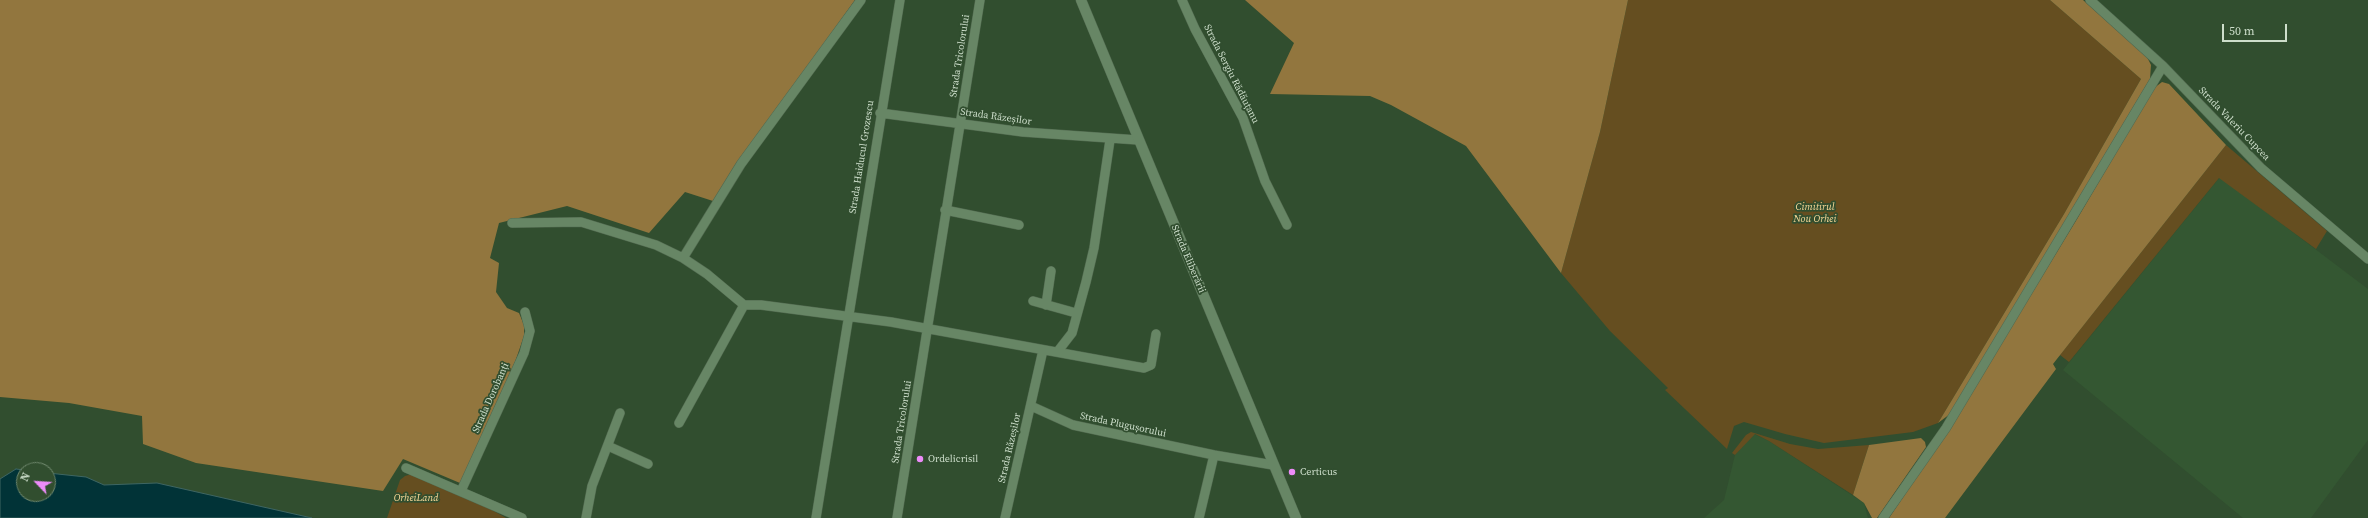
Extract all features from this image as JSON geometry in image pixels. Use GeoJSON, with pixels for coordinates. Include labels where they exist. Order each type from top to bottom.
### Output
{"type":"FeatureCollection","features":[{"type":"Feature","properties":{"kind":"street"},"geometry":{"type":"LineString","coordinates":[[683,258],[746,158],[861,0]]}},
{"type":"Feature","properties":{"kind":"street","name":"Strada Haiducul Grozescu"},"geometry":{"type":"LineString","coordinates":[[816,518],[830,419],[850,318],[880,113],[900,0]]}},
{"type":"Feature","properties":{"kind":"street","name":"Strada Tricolorului"},"geometry":{"type":"LineString","coordinates":[[897,518],[945,210],[961,123],[980,0]]}},
{"type":"Feature","properties":{"kind":"street","name":"Strada Eliberării"},"geometry":{"type":"LineString","coordinates":[[1081,0],[1296,518]]}},
{"type":"Feature","properties":{"kind":"street","name":"Strada Sergiu Rădăuțanu"},"geometry":{"type":"LineString","coordinates":[[1182,0],[1195,29],[1242,118],[1265,181],[1287,225]]}},
{"type":"Feature","properties":{"kind":"street","name":"Strada Valeriu Cupcea"},"geometry":{"type":"LineString","coordinates":[[2090,0],[2163,66],[2261,168],[2368,259]]}},
{"type":"Feature","properties":{"kind":"street"},"geometry":{"type":"LineString","coordinates":[[1883,518],[1886,511],[1946,428],[2163,66]]}},
{"type":"Feature","properties":{"kind":"street","name":"Strada Răzeșilor"},"geometry":{"type":"LineString","coordinates":[[880,113],[1024,132],[1110,140],[1138,140]]}},
{"type":"Feature","properties":{"kind":"street"},"geometry":{"type":"LineString","coordinates":[[1058,351],[1072,333],[1094,248],[1110,140]]}},
{"type":"Feature","properties":{"kind":"street"},"geometry":{"type":"LineString","coordinates":[[945,210],[1019,225]]}},
{"type":"Feature","properties":{"kind":"street"},"geometry":{"type":"LineString","coordinates":[[512,223],[572,222],[590,224],[656,244],[683,258],[707,274],[744,306],[761,305],[927,329],[1148,368],[1151,365],[1156,334]]}},
{"type":"Feature","properties":{"kind":"street"},"geometry":{"type":"LineString","coordinates":[[1046,305],[1051,271]]}},
{"type":"Feature","properties":{"kind":"street"},"geometry":{"type":"LineString","coordinates":[[1033,301],[1076,313]]}},
{"type":"Feature","properties":{"kind":"street"},"geometry":{"type":"LineString","coordinates":[[679,423],[744,306]]}},
{"type":"Feature","properties":{"kind":"street","name":"Strada Dorobanți"},"geometry":{"type":"LineString","coordinates":[[461,491],[524,352],[530,331],[525,312]]}},
{"type":"Feature","properties":{"kind":"street","name":"Strada Răzeșilor"},"geometry":{"type":"LineString","coordinates":[[1005,518],[1043,350]]}},
{"type":"Feature","properties":{"kind":"street","name":"Strada Plugușorului"},"geometry":{"type":"LineString","coordinates":[[1031,406],[1073,425],[1214,455],[1274,466]]}},
{"type":"Feature","properties":{"kind":"street"},"geometry":{"type":"LineString","coordinates":[[586,518],[592,486],[620,413]]}},
{"type":"Feature","properties":{"kind":"street"},"geometry":{"type":"LineString","coordinates":[[608,446],[648,464]]}},
{"type":"Feature","properties":{"kind":"street"},"geometry":{"type":"LineString","coordinates":[[1199,518],[1214,455]]}},
{"type":"Feature","properties":{"kind":"street"},"geometry":{"type":"LineString","coordinates":[[406,468],[522,518]]}},
{"type":"Feature","properties":{"kind":"shaded area"},"geometry":{"type":"Polygon","coordinates":[[[0,0],[855,0],[713,201],[685,192],[649,233],[567,206],[499,223],[490,258],[499,263],[496,292],[507,308],[519,313],[524,325],[524,336],[515,362],[460,483],[403,459],[383,491],[196,463],[143,444],[142,416],[69,403],[0,397],[0,0]]]}},
{"type":"Feature","properties":{"kind":"shaded area"},"geometry":{"type":"Polygon","coordinates":[[[1245,0],[1628,0],[1600,132],[1561,273],[1466,146],[1391,105],[1370,96],[1270,94],[1294,43],[1245,0]]]}},
{"type":"Feature","properties":{"kind":"shaded area"},"geometry":{"type":"Polygon","coordinates":[[[2050,0],[2083,0],[2147,57],[2151,65],[2150,79],[1950,414],[1938,423],[2064,214],[2141,79],[2050,0]]]}},
{"type":"Feature","properties":{"kind":"shaded area"},"geometry":{"type":"Polygon","coordinates":[[[2162,82],[2169,84],[2226,145],[2053,364],[2056,369],[1945,518],[1889,518],[1952,424],[2077,219],[2154,88],[2162,82]]]}},
{"type":"Feature","properties":{"kind":"shaded area"},"geometry":{"type":"Polygon","coordinates":[[[2220,177],[2368,289],[2368,440],[2311,518],[2243,518],[2063,370],[2220,177]]]}},
{"type":"Feature","properties":{"kind":"shaded area"},"geometry":{"type":"Polygon","coordinates":[[[1754,434],[1769,441],[1864,503],[1868,518],[1704,518],[1724,500],[1735,455],[1754,434]]]}},
{"type":"Feature","properties":{"kind":"shaded area"},"geometry":{"type":"Polygon","coordinates":[[[1921,438],[1925,442],[1926,447],[1877,518],[1872,518],[1864,503],[1853,495],[1869,445],[1921,438]]]}},
{"type":"Feature","properties":{"kind":"green space","name":"Cimitirul Nou Orhei"},"geometry":{"type":"Polygon","coordinates":[[[1628,0],[2050,0],[2141,79],[2064,214],[1938,423],[1913,432],[1824,443],[1744,422],[1734,426],[1727,449],[1665,390],[1668,388],[1610,331],[1561,273],[1600,132],[1628,0]]]}},
{"type":"Feature","properties":{"kind":"green space"},"geometry":{"type":"Polygon","coordinates":[[[2226,145],[2327,231],[2316,249],[2219,178],[2069,362],[2060,355],[2226,145]]]}},
{"type":"Feature","properties":{"kind":"green space"},"geometry":{"type":"Polygon","coordinates":[[[1751,432],[1790,444],[1818,449],[1869,445],[1853,495],[1769,441],[1755,434],[1735,455],[1732,453],[1746,435],[1751,432]]]}},
{"type":"Feature","properties":{"kind":"green space","name":"OrheiLand"},"geometry":{"type":"Polygon","coordinates":[[[412,474],[485,506],[506,518],[387,518],[400,480],[405,476],[412,474]]]}},
{"type":"Feature","properties":{"kind":"water"},"geometry":{"type":"Polygon","coordinates":[[[16,469],[16,502],[56,502],[56,474],[86,477],[104,485],[157,483],[312,518],[0,518],[0,479],[16,469]]]}},
{"type":"Feature","properties":{"kind":"place","name":"Ordelicrisil"},"geometry":{"type":"Point","coordinates":[920,459]}},
{"type":"Feature","properties":{"kind":"place","name":"Certicus"},"geometry":{"type":"Point","coordinates":[1292,472]}}]}
